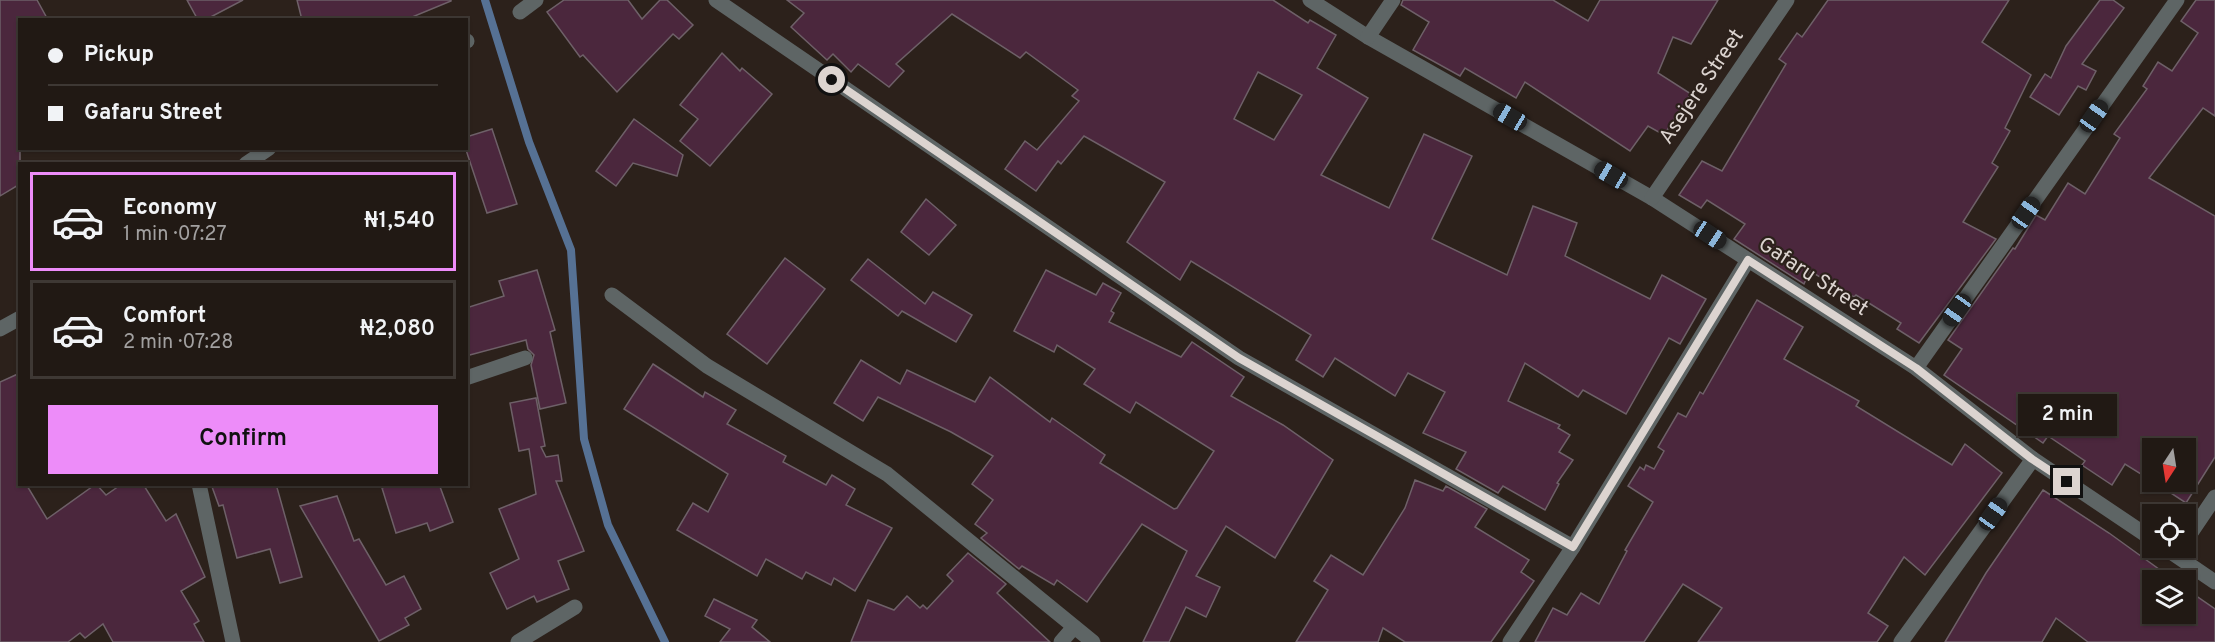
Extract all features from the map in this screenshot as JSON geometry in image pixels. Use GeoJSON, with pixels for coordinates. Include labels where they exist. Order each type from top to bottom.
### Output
{"type":"FeatureCollection","features":[{"type":"Feature","properties":{"kind":"street"},"geometry":{"type":"LineString","coordinates":[[520,12],[536,0]]}},
{"type":"Feature","properties":{"kind":"street"},"geometry":{"type":"LineString","coordinates":[[716,0],[1239,358],[1573,547]]}},
{"type":"Feature","properties":{"kind":"street","name":"Gafaru Street"},"geometry":{"type":"LineString","coordinates":[[1310,0],[1368,37],[1652,198],[1916,368],[2032,459],[2142,532]]}},
{"type":"Feature","properties":{"kind":"street"},"geometry":{"type":"LineString","coordinates":[[1368,37],[1393,0]]}},
{"type":"Feature","properties":{"kind":"street","name":"Asejere Street"},"geometry":{"type":"LineString","coordinates":[[1652,198],[1787,0]]}},
{"type":"Feature","properties":{"kind":"street"},"geometry":{"type":"LineString","coordinates":[[1916,368],[2177,0]]}},
{"type":"Feature","properties":{"kind":"street"},"geometry":{"type":"LineString","coordinates":[[249,162],[266,150]]}},
{"type":"Feature","properties":{"kind":"street"},"geometry":{"type":"LineString","coordinates":[[1510,642],[1573,547],[1748,260]]}},
{"type":"Feature","properties":{"kind":"street"},"geometry":{"type":"LineString","coordinates":[[612,295],[707,366],[887,474],[1092,642]]}},
{"type":"Feature","properties":{"kind":"street"},"geometry":{"type":"LineString","coordinates":[[0,329],[18,319]]}},
{"type":"Feature","properties":{"kind":"street"},"geometry":{"type":"LineString","coordinates":[[468,377],[525,358]]}},
{"type":"Feature","properties":{"kind":"street"},"geometry":{"type":"LineString","coordinates":[[1901,642],[2032,459]]}},
{"type":"Feature","properties":{"kind":"street"},"geometry":{"type":"LineString","coordinates":[[198,486],[233,642]]}},
{"type":"Feature","properties":{"kind":"street"},"geometry":{"type":"LineString","coordinates":[[2196,525],[2215,497]]}},
{"type":"Feature","properties":{"kind":"street"},"geometry":{"type":"LineString","coordinates":[[2184,558],[2215,582]]}},
{"type":"Feature","properties":{"kind":"street"},"geometry":{"type":"LineString","coordinates":[[518,642],[575,607]]}},
{"type":"Feature","properties":{"kind":"street"},"geometry":{"type":"LineString","coordinates":[[1061,642],[1074,627]]}},
{"type":"Feature","properties":{"kind":"building"},"geometry":{"type":"Polygon","coordinates":[[[0,0],[37,0],[47,18],[18,18],[18,150],[20,150],[20,162],[18,162],[18,185],[0,196],[0,0]]]}},
{"type":"Feature","properties":{"kind":"building"},"geometry":{"type":"Polygon","coordinates":[[[187,0],[243,0],[209,18],[197,18],[187,0]]]}},
{"type":"Feature","properties":{"kind":"building"},"geometry":{"type":"Polygon","coordinates":[[[297,0],[451,0],[410,18],[302,18],[297,0]]]}},
{"type":"Feature","properties":{"kind":"building"},"geometry":{"type":"Polygon","coordinates":[[[564,0],[628,0],[642,19],[660,0],[667,0],[693,25],[679,39],[673,34],[617,92],[583,55],[580,57],[547,12],[564,0]]]}},
{"type":"Feature","properties":{"kind":"building"},"geometry":{"type":"Polygon","coordinates":[[[787,0],[1273,0],[1308,23],[1310,20],[1336,35],[1317,68],[1368,98],[1321,175],[1389,208],[1424,134],[1472,156],[1432,239],[1507,275],[1533,206],[1577,223],[1565,256],[1650,299],[1662,275],[1706,299],[1680,344],[1669,338],[1626,414],[1583,390],[1578,397],[1525,363],[1508,401],[1560,425],[1558,428],[1570,435],[1559,452],[1573,460],[1557,483],[1559,484],[1545,510],[1503,486],[1498,493],[1456,469],[1466,452],[1423,433],[1445,392],[1408,373],[1395,396],[1335,358],[1323,377],[1296,360],[1311,335],[1191,261],[1180,280],[1127,242],[1165,182],[1084,136],[1061,164],[1058,161],[1036,191],[1005,169],[1025,141],[1037,150],[1079,101],[1072,96],[1078,90],[1026,52],[1020,58],[952,14],[896,64],[904,71],[889,87],[858,64],[851,72],[833,54],[827,60],[791,27],[804,13],[787,0]],[[1258,72],[1234,119],[1274,140],[1302,95],[1258,72]]]}},
{"type":"Feature","properties":{"kind":"building"},"geometry":{"type":"Polygon","coordinates":[[[1403,0],[1553,0],[1588,21],[1600,0],[1718,0],[1691,44],[1673,37],[1658,73],[1691,94],[1664,135],[1648,126],[1630,151],[1525,82],[1516,98],[1465,68],[1460,76],[1413,50],[1429,22],[1401,5],[1403,0]]]}},
{"type":"Feature","properties":{"kind":"building"},"geometry":{"type":"Polygon","coordinates":[[[1828,0],[2009,0],[1982,42],[2031,75],[2005,128],[2010,131],[1992,163],[1998,167],[1963,222],[1996,239],[1919,343],[1897,329],[1901,323],[1856,295],[1854,297],[1810,271],[1804,284],[1734,239],[1745,224],[1707,200],[1701,208],[1679,195],[1702,161],[1722,171],[1786,64],[1779,59],[1797,33],[1802,37],[1828,0]]]}},
{"type":"Feature","properties":{"kind":"building"},"geometry":{"type":"Polygon","coordinates":[[[2100,0],[2113,0],[2124,8],[2082,64],[2096,71],[2086,90],[2078,86],[2059,115],[2030,97],[2045,74],[2051,78],[2066,46],[2100,0]]]}},
{"type":"Feature","properties":{"kind":"building"},"geometry":{"type":"Polygon","coordinates":[[[2196,0],[2215,0],[2215,116],[2203,108],[2149,178],[2215,216],[2215,457],[2196,487],[2196,438],[2142,438],[2142,475],[2125,464],[2112,485],[2082,465],[2085,461],[2048,436],[2043,443],[1944,375],[1962,349],[1948,340],[2013,248],[2015,249],[2036,215],[2045,220],[2068,183],[2085,194],[2120,138],[2114,134],[2147,89],[2143,86],[2158,62],[2172,71],[2198,33],[2181,21],[2196,0]]]}},
{"type":"Feature","properties":{"kind":"building"},"geometry":{"type":"Polygon","coordinates":[[[722,53],[740,71],[742,68],[772,94],[710,166],[680,141],[698,119],[680,105],[722,53]]]}},
{"type":"Feature","properties":{"kind":"building"},"geometry":{"type":"Polygon","coordinates":[[[634,119],[683,155],[677,176],[633,163],[616,186],[596,171],[634,119]]]}},
{"type":"Feature","properties":{"kind":"building"},"geometry":{"type":"Polygon","coordinates":[[[492,129],[517,204],[487,213],[466,150],[468,150],[468,136],[492,129]]]}},
{"type":"Feature","properties":{"kind":"building"},"geometry":{"type":"Polygon","coordinates":[[[926,199],[956,225],[929,255],[901,232],[926,199]]]}},
{"type":"Feature","properties":{"kind":"building"},"geometry":{"type":"Polygon","coordinates":[[[785,258],[825,289],[767,364],[727,334],[785,258]]]}},
{"type":"Feature","properties":{"kind":"building"},"geometry":{"type":"Polygon","coordinates":[[[868,259],[925,304],[933,292],[972,315],[956,342],[902,311],[898,316],[851,280],[868,259]]]}},
{"type":"Feature","properties":{"kind":"building"},"geometry":{"type":"Polygon","coordinates":[[[537,270],[555,330],[550,332],[566,403],[540,409],[531,365],[534,355],[528,349],[526,340],[468,355],[468,307],[504,296],[499,281],[537,270]]]}},
{"type":"Feature","properties":{"kind":"building"},"geometry":{"type":"Polygon","coordinates":[[[1046,270],[1096,295],[1103,283],[1121,293],[1111,311],[1114,313],[1109,322],[1181,357],[1192,342],[1244,377],[1231,396],[1283,425],[1333,460],[1275,558],[1226,526],[1196,576],[1220,587],[1206,617],[1186,607],[1169,642],[1143,642],[1187,551],[1142,524],[1087,602],[1057,580],[1054,585],[1022,566],[1019,569],[981,538],[987,533],[975,524],[993,500],[972,484],[993,456],[951,432],[878,397],[863,421],[834,403],[861,360],[900,384],[907,370],[975,402],[990,377],[1050,422],[1052,418],[1105,455],[1100,463],[1174,509],[1177,508],[1214,451],[1136,402],[1130,413],[1084,384],[1095,369],[1057,345],[1054,352],[1014,331],[1046,270]]]}},
{"type":"Feature","properties":{"kind":"building"},"geometry":{"type":"Polygon","coordinates":[[[1757,300],[1803,327],[1784,359],[1859,401],[1856,406],[1952,465],[1965,444],[2002,473],[1925,575],[1904,557],[1868,613],[1888,626],[1877,642],[1698,642],[1722,608],[1683,584],[1644,642],[1535,642],[1553,608],[1567,615],[1581,593],[1599,604],[1627,551],[1625,550],[1653,502],[1628,486],[1640,467],[1644,470],[1646,465],[1654,469],[1664,451],[1658,447],[1678,413],[1686,417],[1700,392],[1703,394],[1757,300]]]}},
{"type":"Feature","properties":{"kind":"building"},"geometry":{"type":"Polygon","coordinates":[[[653,364],[703,397],[705,392],[736,410],[727,424],[786,456],[783,462],[826,485],[832,475],[855,489],[846,505],[892,528],[855,591],[834,578],[831,585],[806,572],[802,579],[766,559],[757,576],[677,530],[693,503],[708,512],[728,474],[624,409],[653,364]]]}},
{"type":"Feature","properties":{"kind":"building"},"geometry":{"type":"Polygon","coordinates":[[[18,374],[18,486],[27,486],[47,519],[93,486],[98,486],[106,495],[119,486],[144,486],[166,521],[176,514],[205,577],[181,591],[199,621],[194,624],[204,642],[113,642],[103,624],[85,638],[80,633],[68,642],[0,642],[0,382],[18,374]]]}},
{"type":"Feature","properties":{"kind":"building"},"geometry":{"type":"Polygon","coordinates":[[[536,398],[545,446],[541,447],[546,457],[558,455],[562,481],[556,481],[584,551],[558,561],[569,589],[537,602],[534,596],[507,609],[490,573],[519,559],[499,509],[536,494],[529,449],[519,451],[510,403],[536,398]]]}},
{"type":"Feature","properties":{"kind":"building"},"geometry":{"type":"Polygon","coordinates":[[[1415,480],[1443,491],[1446,486],[1487,509],[1475,527],[1529,560],[1521,572],[1534,581],[1491,642],[1405,642],[1383,628],[1378,642],[1296,642],[1328,590],[1314,581],[1331,555],[1363,575],[1405,508],[1415,480]]]}},
{"type":"Feature","properties":{"kind":"building"},"geometry":{"type":"Polygon","coordinates":[[[212,486],[277,486],[302,577],[280,583],[270,549],[237,558],[223,505],[219,506],[212,486]]]}},
{"type":"Feature","properties":{"kind":"building"},"geometry":{"type":"Polygon","coordinates":[[[440,486],[453,522],[430,531],[427,523],[396,533],[382,488],[440,486]]]}},
{"type":"Feature","properties":{"kind":"building"},"geometry":{"type":"Polygon","coordinates":[[[2043,490],[2160,570],[2142,570],[2142,624],[2196,624],[2196,596],[2215,609],[2215,642],[2088,642],[2056,618],[2042,642],[1945,642],[1986,573],[2043,490]]]}},
{"type":"Feature","properties":{"kind":"building"},"geometry":{"type":"Polygon","coordinates":[[[2169,492],[2193,492],[2186,503],[2169,492]]]}},
{"type":"Feature","properties":{"kind":"building"},"geometry":{"type":"Polygon","coordinates":[[[337,496],[354,541],[359,539],[386,585],[404,576],[421,609],[405,618],[409,625],[379,641],[300,506],[337,496]]]}},
{"type":"Feature","properties":{"kind":"building"},"geometry":{"type":"Polygon","coordinates":[[[968,553],[1006,584],[997,593],[1050,642],[851,642],[868,600],[894,610],[907,596],[920,608],[923,605],[927,609],[953,581],[947,575],[968,553]]]}},
{"type":"Feature","properties":{"kind":"building"},"geometry":{"type":"Polygon","coordinates":[[[714,599],[757,620],[752,627],[770,642],[720,642],[730,629],[705,616],[714,599]]]}},
{"type":"Feature","properties":{"kind":"waterway"},"geometry":{"type":"LineString","coordinates":[[485,0],[529,142],[571,250],[584,439],[608,525],[665,642]]}},
{"type":"Feature","properties":{"kind":"route"},"geometry":{"type":"LineString","coordinates":[[832,80],[1239,358],[1573,547],[1748,260],[1916,368],[2032,459],[2067,482]]}}]}
